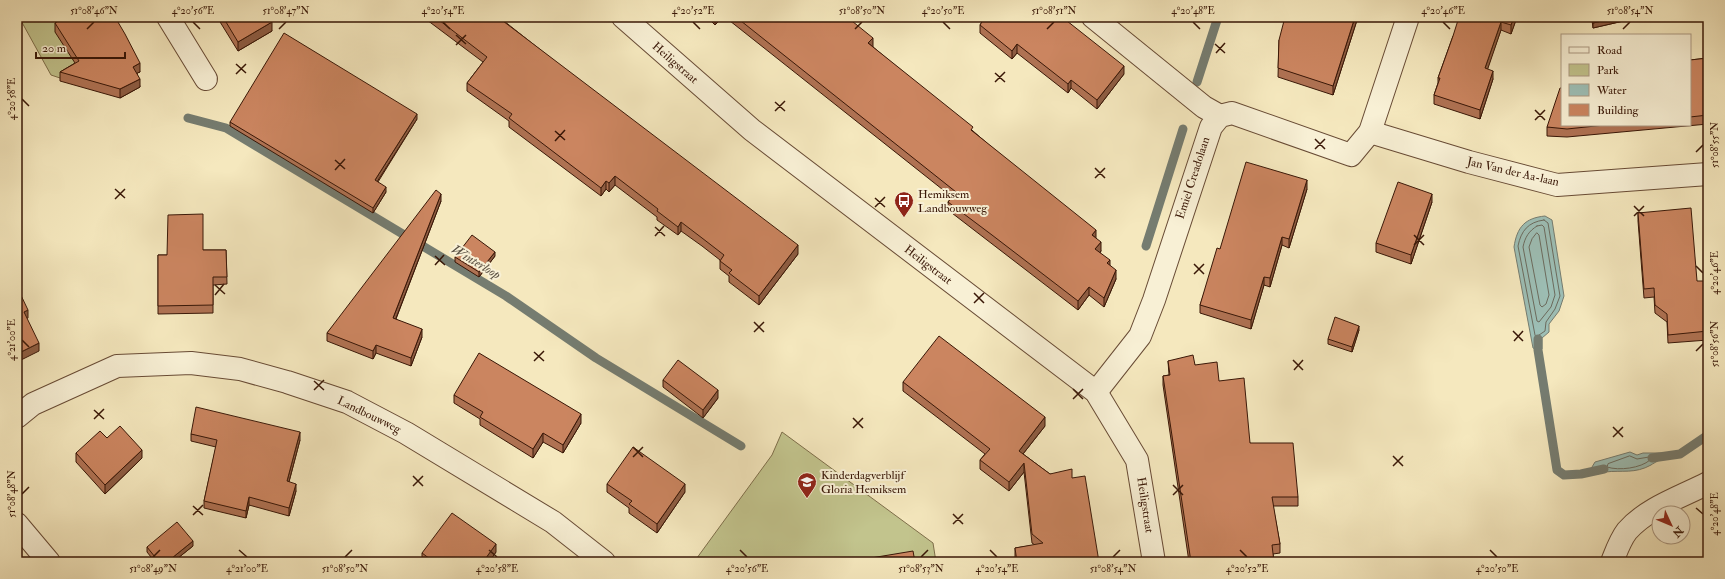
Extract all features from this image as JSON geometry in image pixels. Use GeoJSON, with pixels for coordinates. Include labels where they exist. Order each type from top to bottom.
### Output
{"type":"FeatureCollection","features":[{"type":"Feature","properties":{"kind":"street"},"geometry":{"type":"LineString","coordinates":[[168,17],[206,79]]}},
{"type":"Feature","properties":{"kind":"street","name":"Heiligstraat"},"geometry":{"type":"LineString","coordinates":[[623,17],[752,130],[1096,392],[1137,460],[1154,562]]}},
{"type":"Feature","properties":{"kind":"street"},"geometry":{"type":"LineString","coordinates":[[1093,17],[1186,92],[1212,111],[1246,117],[1351,155],[1370,132],[1408,17]]}},
{"type":"Feature","properties":{"kind":"street","name":"Emiel Creadolaan"},"geometry":{"type":"LineString","coordinates":[[1096,392],[1140,336],[1154,300],[1211,127],[1212,111]]}},
{"type":"Feature","properties":{"kind":"street","name":"Jan Van der Aa-laan"},"geometry":{"type":"LineString","coordinates":[[1370,132],[1469,162],[1557,185],[1708,174]]}},
{"type":"Feature","properties":{"kind":"street","name":"Landbouwweg"},"geometry":{"type":"LineString","coordinates":[[17,417],[33,404],[117,366],[191,363],[240,369],[287,382],[346,402],[399,430],[553,522],[604,562]]}},
{"type":"Feature","properties":{"kind":"street"},"geometry":{"type":"LineString","coordinates":[[1612,562],[1627,532],[1641,519],[1659,507],[1708,483]]}},
{"type":"Feature","properties":{"kind":"street"},"geometry":{"type":"LineString","coordinates":[[17,524],[49,562]]}},
{"type":"Feature","properties":{"kind":"green space"},"geometry":{"type":"Polygon","coordinates":[[[19,17],[56,17],[82,68],[63,79],[51,75],[19,17]]]}},
{"type":"Feature","properties":{"kind":"green space","name":"Kinderdagverblijf Gloria Hemiksem"},"geometry":{"type":"Polygon","coordinates":[[[782,432],[933,543],[936,562],[694,562],[772,455],[782,432]]]}},
{"type":"Feature","properties":{"kind":"water"},"geometry":{"type":"Polygon","coordinates":[[[1545,216],[1552,220],[1564,296],[1559,311],[1549,324],[1549,332],[1542,338],[1542,349],[1540,351],[1533,348],[1514,247],[1517,234],[1527,221],[1545,216]]]}},
{"type":"Feature","properties":{"kind":"water"},"geometry":{"type":"Polygon","coordinates":[[[1630,452],[1637,455],[1643,453],[1662,453],[1663,456],[1651,465],[1639,470],[1611,471],[1593,474],[1592,467],[1595,462],[1630,452]]]}},
{"type":"Feature","properties":{"kind":"building"},"geometry":{"type":"Polygon","coordinates":[[[60,17],[115,17],[140,63],[133,67],[140,79],[120,89],[60,72],[79,61],[55,23],[62,19],[60,17]]]}},
{"type":"Feature","properties":{"kind":"building"},"geometry":{"type":"Polygon","coordinates":[[[223,17],[264,17],[272,22],[238,42],[223,17]]]}},
{"type":"Feature","properties":{"kind":"building"},"geometry":{"type":"Polygon","coordinates":[[[435,17],[500,17],[499,18],[798,245],[759,296],[729,273],[732,270],[720,261],[724,255],[681,222],[678,227],[657,211],[658,209],[615,176],[609,183],[606,181],[601,188],[509,118],[512,114],[467,83],[487,57],[435,17]]]}},
{"type":"Feature","properties":{"kind":"building"},"geometry":{"type":"Polygon","coordinates":[[[736,17],[847,17],[873,38],[868,43],[973,127],[971,130],[1096,230],[1092,235],[1101,242],[1095,249],[1110,260],[1107,263],[1116,270],[1104,298],[1089,287],[1078,301],[948,202],[956,192],[736,17]]]}},
{"type":"Feature","properties":{"kind":"building"},"geometry":{"type":"Polygon","coordinates":[[[985,17],[1062,17],[1124,66],[1097,100],[1071,80],[1068,84],[1017,44],[1012,51],[980,25],[985,17]]]}},
{"type":"Feature","properties":{"kind":"building"},"geometry":{"type":"Polygon","coordinates":[[[1285,17],[1355,17],[1333,86],[1278,68],[1279,40],[1285,17]]]}},
{"type":"Feature","properties":{"kind":"building"},"geometry":{"type":"Polygon","coordinates":[[[1459,17],[1514,17],[1511,25],[1501,22],[1485,68],[1493,71],[1480,110],[1434,95],[1440,78],[1438,78],[1459,17]]]}},
{"type":"Feature","properties":{"kind":"building"},"geometry":{"type":"Polygon","coordinates":[[[1592,17],[1620,17],[1593,23],[1592,17]]]}},
{"type":"Feature","properties":{"kind":"building"},"geometry":{"type":"Polygon","coordinates":[[[284,33],[417,114],[375,180],[386,187],[373,208],[230,122],[284,33]]]}},
{"type":"Feature","properties":{"kind":"building"},"geometry":{"type":"Polygon","coordinates":[[[1708,58],[1708,115],[1691,117],[1691,60],[1708,58]]]}},
{"type":"Feature","properties":{"kind":"building"},"geometry":{"type":"Polygon","coordinates":[[[1560,88],[1561,126],[1596,126],[1567,129],[1547,127],[1560,88]]]}},
{"type":"Feature","properties":{"kind":"building"},"geometry":{"type":"Polygon","coordinates":[[[1246,162],[1307,180],[1289,239],[1282,237],[1270,278],[1264,277],[1251,320],[1200,305],[1217,248],[1220,249],[1246,162]]]}},
{"type":"Feature","properties":{"kind":"building"},"geometry":{"type":"Polygon","coordinates":[[[1398,182],[1432,194],[1411,255],[1376,243],[1398,182]]]}},
{"type":"Feature","properties":{"kind":"building"},"geometry":{"type":"Polygon","coordinates":[[[436,190],[441,194],[393,318],[422,329],[411,358],[376,345],[373,351],[327,333],[436,190]]]}},
{"type":"Feature","properties":{"kind":"building"},"geometry":{"type":"Polygon","coordinates":[[[1691,208],[1697,281],[1704,281],[1708,331],[1668,335],[1667,314],[1655,305],[1654,288],[1644,289],[1638,213],[1691,208]]]}},
{"type":"Feature","properties":{"kind":"building"},"geometry":{"type":"Polygon","coordinates":[[[203,214],[203,250],[226,250],[227,277],[213,277],[213,305],[158,306],[158,255],[167,255],[168,215],[203,214]]]}},
{"type":"Feature","properties":{"kind":"building"},"geometry":{"type":"Polygon","coordinates":[[[472,235],[495,252],[479,272],[455,257],[472,235]]]}},
{"type":"Feature","properties":{"kind":"building"},"geometry":{"type":"Polygon","coordinates":[[[17,287],[28,310],[24,312],[39,343],[17,354],[17,287]]]}},
{"type":"Feature","properties":{"kind":"building"},"geometry":{"type":"Polygon","coordinates":[[[1335,317],[1359,326],[1352,347],[1328,339],[1335,317]]]}},
{"type":"Feature","properties":{"kind":"building"},"geometry":{"type":"Polygon","coordinates":[[[939,336],[1045,417],[1019,451],[1050,474],[1072,469],[1072,478],[1085,476],[1099,562],[1017,562],[1015,548],[1043,543],[1032,534],[1024,463],[1009,482],[980,460],[990,449],[903,382],[939,336]]]}},
{"type":"Feature","properties":{"kind":"building"},"geometry":{"type":"Polygon","coordinates":[[[479,353],[581,414],[563,445],[543,433],[533,449],[480,417],[483,412],[454,395],[479,353]]]}},
{"type":"Feature","properties":{"kind":"building"},"geometry":{"type":"Polygon","coordinates":[[[1193,355],[1195,365],[1217,362],[1219,381],[1244,378],[1250,443],[1293,443],[1298,497],[1272,497],[1280,544],[1272,545],[1274,562],[1191,562],[1163,376],[1170,375],[1168,361],[1193,355]]]}},
{"type":"Feature","properties":{"kind":"building"},"geometry":{"type":"Polygon","coordinates":[[[678,360],[718,390],[703,410],[663,380],[678,360]]]}},
{"type":"Feature","properties":{"kind":"building"},"geometry":{"type":"Polygon","coordinates":[[[196,407],[300,432],[287,481],[296,484],[289,508],[249,497],[246,511],[204,501],[217,440],[191,434],[196,407]]]}},
{"type":"Feature","properties":{"kind":"building"},"geometry":{"type":"Polygon","coordinates":[[[120,426],[142,450],[105,485],[76,453],[100,431],[107,438],[120,426]]]}},
{"type":"Feature","properties":{"kind":"building"},"geometry":{"type":"Polygon","coordinates":[[[633,447],[685,484],[657,524],[629,504],[632,501],[607,484],[633,447]]]}},
{"type":"Feature","properties":{"kind":"building"},"geometry":{"type":"Polygon","coordinates":[[[452,513],[496,544],[483,562],[428,562],[430,559],[422,553],[452,513]]]}},
{"type":"Feature","properties":{"kind":"building"},"geometry":{"type":"Polygon","coordinates":[[[177,522],[193,541],[167,562],[159,562],[147,547],[177,522]]]}},
{"type":"Feature","properties":{"kind":"building"},"geometry":{"type":"Polygon","coordinates":[[[913,551],[915,562],[853,562],[853,561],[913,551]]]}},
{"type":"Feature","properties":{"kind":"waterway"},"geometry":{"type":"LineString","coordinates":[[1197,82],[1218,17]]}},
{"type":"Feature","properties":{"kind":"waterway","name":"Winterloop"},"geometry":{"type":"LineString","coordinates":[[188,118],[226,128],[506,296],[596,358],[741,446]]}},
{"type":"Feature","properties":{"kind":"waterway"},"geometry":{"type":"LineString","coordinates":[[1146,246],[1183,129]]}},
{"type":"Feature","properties":{"kind":"waterway"},"geometry":{"type":"LineString","coordinates":[[1538,339],[1538,350],[1557,470],[1564,475],[1581,474],[1604,469]]}},
{"type":"Feature","properties":{"kind":"waterway"},"geometry":{"type":"LineString","coordinates":[[1652,458],[1680,454],[1708,435]]}},
{"type":"Feature","properties":{"kind":"place","name":"Hemiksem Landbouwweg"},"geometry":{"type":"Point","coordinates":[904,218]}},
{"type":"Feature","properties":{"kind":"place","name":"Kinderdagverblijf Gloria Hemiksem"},"geometry":{"type":"Point","coordinates":[807,499]}}]}
